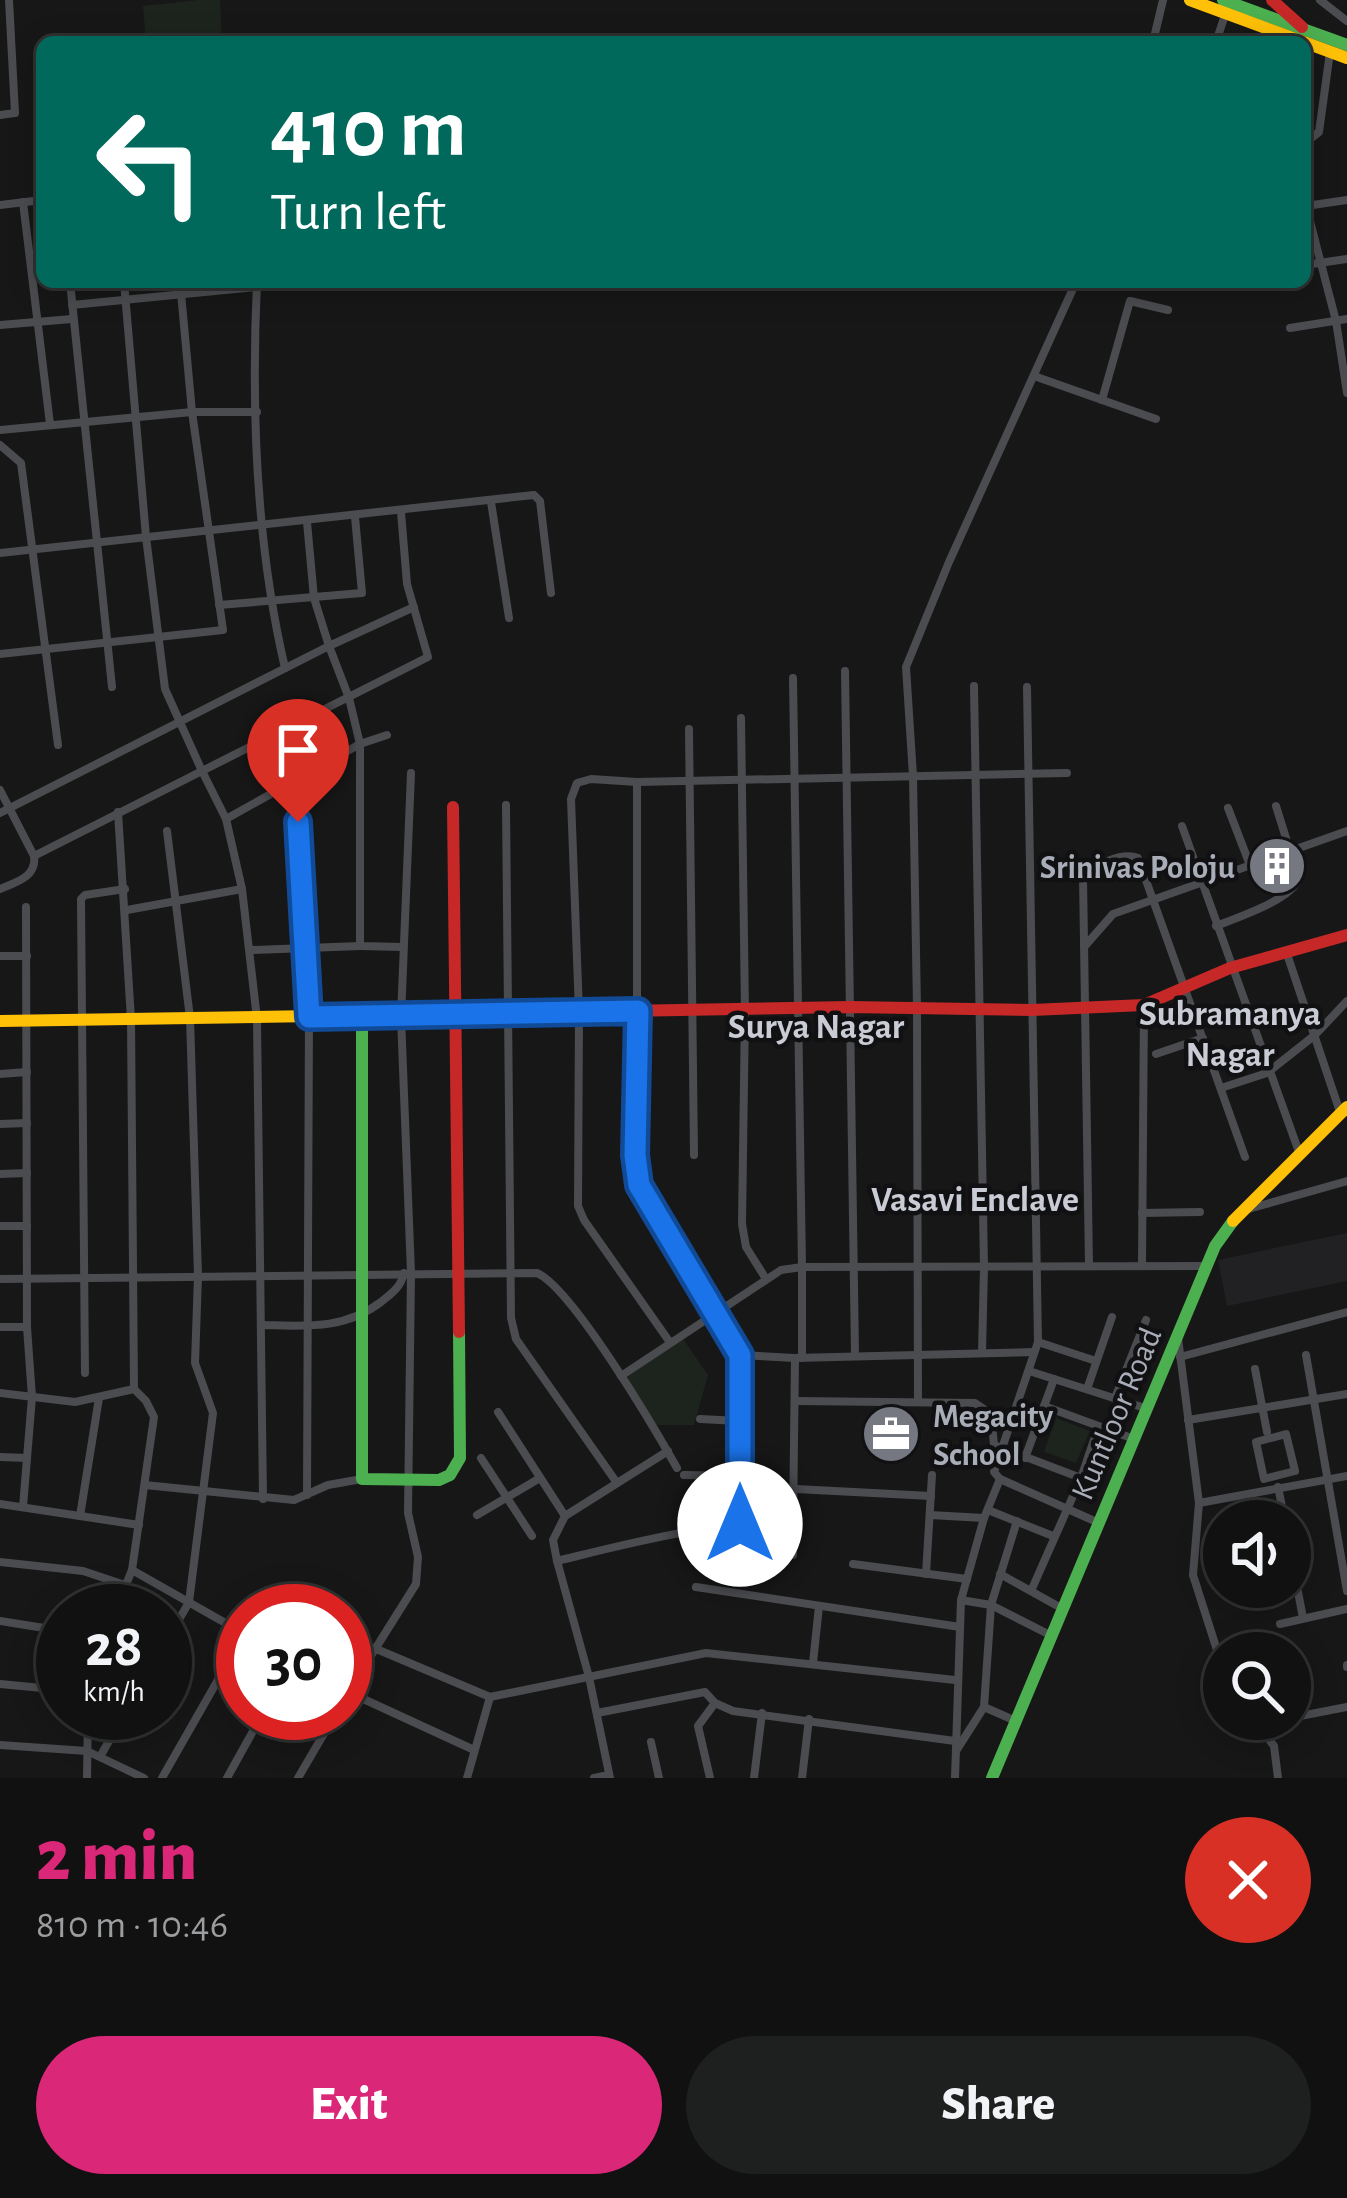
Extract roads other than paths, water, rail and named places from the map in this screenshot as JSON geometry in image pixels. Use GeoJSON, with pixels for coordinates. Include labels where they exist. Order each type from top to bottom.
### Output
{"type":"FeatureCollection","features":[{"type":"Feature","properties":{"kind":"main road"},"geometry":{"type":"LineString","coordinates":[[1190,0],[1304,29]]}},
{"type":"Feature","properties":{"kind":"main road"},"geometry":{"type":"LineString","coordinates":[[1272,0],[1324,45],[1347,45]]}},
{"type":"Feature","properties":{"kind":"main road"},"geometry":{"type":"LineString","coordinates":[[1224,6],[1301,36]]}},
{"type":"Feature","properties":{"kind":"main road"},"geometry":{"type":"LineString","coordinates":[[1311,40],[1347,58]]}},
{"type":"Feature","properties":{"kind":"main road"},"geometry":{"type":"LineString","coordinates":[[362,1016],[362,1479],[444,1478],[460,1458],[453,807]]}},
{"type":"Feature","properties":{"kind":"main road"},"geometry":{"type":"LineString","coordinates":[[0,1021],[1144,1005],[1230,968],[1347,935]]}},
{"type":"Feature","properties":{"kind":"main road","name":"Kuntloor Road"},"geometry":{"type":"LineString","coordinates":[[992,1778],[1205,1266],[1240,1211],[1344,1110]]}},
{"type":"Feature","properties":{"kind":"street"},"geometry":{"type":"LineString","coordinates":[[0,116],[15,113],[9,0]]}},
{"type":"Feature","properties":{"kind":"street"},"geometry":{"type":"LineString","coordinates":[[1154,36],[1162,0]]}},
{"type":"Feature","properties":{"kind":"street"},"geometry":{"type":"LineString","coordinates":[[1320,0],[1347,21]]}},
{"type":"Feature","properties":{"kind":"street"},"geometry":{"type":"LineString","coordinates":[[1217,36],[1224,6]]}},
{"type":"Feature","properties":{"kind":"street"},"geometry":{"type":"LineString","coordinates":[[1311,139],[1319,133],[1324,45]]}},
{"type":"Feature","properties":{"kind":"street"},"geometry":{"type":"LineString","coordinates":[[1311,205],[1347,200]]}},
{"type":"Feature","properties":{"kind":"street"},"geometry":{"type":"LineString","coordinates":[[0,205],[36,201]]}},
{"type":"Feature","properties":{"kind":"street"},"geometry":{"type":"LineString","coordinates":[[22,202],[50,424]]}},
{"type":"Feature","properties":{"kind":"street"},"geometry":{"type":"LineString","coordinates":[[1311,228],[1336,321],[1347,392]]}},
{"type":"Feature","properties":{"kind":"street"},"geometry":{"type":"LineString","coordinates":[[1311,264],[1347,259]]}},
{"type":"Feature","properties":{"kind":"street"},"geometry":{"type":"LineString","coordinates":[[71,288],[112,687]]}},
{"type":"Feature","properties":{"kind":"street"},"geometry":{"type":"LineString","coordinates":[[124,288],[165,689],[226,819],[251,950],[263,1275],[263,1499]]}},
{"type":"Feature","properties":{"kind":"street"},"geometry":{"type":"LineString","coordinates":[[72,305],[175,288]]}},
{"type":"Feature","properties":{"kind":"street"},"geometry":{"type":"LineString","coordinates":[[0,655],[223,630],[192,412],[180,288]]}},
{"type":"Feature","properties":{"kind":"street"},"geometry":{"type":"LineString","coordinates":[[256,288],[262,527],[270,602],[285,668]]}},
{"type":"Feature","properties":{"kind":"street"},"geometry":{"type":"LineString","coordinates":[[918,1402],[914,776],[905,683],[909,654],[1073,288]]}},
{"type":"Feature","properties":{"kind":"street"},"geometry":{"type":"LineString","coordinates":[[1102,400],[1130,301],[1168,310]]}},
{"type":"Feature","properties":{"kind":"street"},"geometry":{"type":"LineString","coordinates":[[0,326],[72,319]]}},
{"type":"Feature","properties":{"kind":"street"},"geometry":{"type":"LineString","coordinates":[[1290,328],[1347,319]]}},
{"type":"Feature","properties":{"kind":"street"},"geometry":{"type":"LineString","coordinates":[[1034,376],[1156,419]]}},
{"type":"Feature","properties":{"kind":"street"},"geometry":{"type":"LineString","coordinates":[[0,430],[192,412],[257,412]]}},
{"type":"Feature","properties":{"kind":"street"},"geometry":{"type":"LineString","coordinates":[[0,445],[21,463],[58,745]]}},
{"type":"Feature","properties":{"kind":"street"},"geometry":{"type":"LineString","coordinates":[[0,554],[538,497],[551,593]]}},
{"type":"Feature","properties":{"kind":"street"},"geometry":{"type":"LineString","coordinates":[[491,502],[509,618]]}},
{"type":"Feature","properties":{"kind":"street"},"geometry":{"type":"LineString","coordinates":[[34,856],[428,657],[407,584],[401,512]]}},
{"type":"Feature","properties":{"kind":"street"},"geometry":{"type":"LineString","coordinates":[[219,605],[362,593],[356,517]]}},
{"type":"Feature","properties":{"kind":"street"},"geometry":{"type":"LineString","coordinates":[[307,522],[314,598],[360,744],[360,946]]}},
{"type":"Feature","properties":{"kind":"street"},"geometry":{"type":"LineString","coordinates":[[4,811],[414,607]]}},
{"type":"Feature","properties":{"kind":"street"},"geometry":{"type":"LineString","coordinates":[[845,671],[855,1355]]}},
{"type":"Feature","properties":{"kind":"street"},"geometry":{"type":"LineString","coordinates":[[793,678],[802,1267],[793,1556]]}},
{"type":"Feature","properties":{"kind":"street"},"geometry":{"type":"LineString","coordinates":[[974,686],[982,1353]]}},
{"type":"Feature","properties":{"kind":"street"},"geometry":{"type":"LineString","coordinates":[[1027,687],[1036,1347],[994,1472],[1000,1479],[1099,1523]]}},
{"type":"Feature","properties":{"kind":"street"},"geometry":{"type":"LineString","coordinates":[[741,718],[743,1236],[766,1279]]}},
{"type":"Feature","properties":{"kind":"street"},"geometry":{"type":"LineString","coordinates":[[689,729],[694,1154]]}},
{"type":"Feature","properties":{"kind":"street"},"geometry":{"type":"LineString","coordinates":[[226,819],[360,744],[387,735]]}},
{"type":"Feature","properties":{"kind":"street"},"geometry":{"type":"LineString","coordinates":[[372,1651],[416,1584],[419,1570],[409,1523],[401,1017],[411,772]]}},
{"type":"Feature","properties":{"kind":"street"},"geometry":{"type":"LineString","coordinates":[[669,1341],[578,1206],[573,789],[585,779],[637,782],[1067,773]]}},
{"type":"Feature","properties":{"kind":"street"},"geometry":{"type":"LineString","coordinates":[[297,780],[309,1017],[307,1496]]}},
{"type":"Feature","properties":{"kind":"street"},"geometry":{"type":"LineString","coordinates":[[637,782],[635,1155],[639,1185],[740,1355],[740,1524]]}},
{"type":"Feature","properties":{"kind":"street"},"geometry":{"type":"LineString","coordinates":[[0,790],[4,811],[34,856],[29,875],[0,890]]}},
{"type":"Feature","properties":{"kind":"street"},"geometry":{"type":"LineString","coordinates":[[506,805],[511,1318],[516,1339],[616,1484]]}},
{"type":"Feature","properties":{"kind":"street"},"geometry":{"type":"LineString","coordinates":[[1216,926],[1269,904],[1295,885],[1300,871],[1276,806]]}},
{"type":"Feature","properties":{"kind":"street"},"geometry":{"type":"LineString","coordinates":[[1228,808],[1250,865]]}},
{"type":"Feature","properties":{"kind":"street"},"geometry":{"type":"LineString","coordinates":[[118,812],[131,1019],[134,1389],[154,1417],[132,1570],[126,1584]]}},
{"type":"Feature","properties":{"kind":"street"},"geometry":{"type":"LineString","coordinates":[[1182,826],[1299,1154]]}},
{"type":"Feature","properties":{"kind":"street"},"geometry":{"type":"LineString","coordinates":[[167,831],[190,1018],[198,1276],[195,1363],[213,1413],[191,1584]]}},
{"type":"Feature","properties":{"kind":"street"},"geometry":{"type":"LineString","coordinates":[[1082,949],[1113,914],[1346,835]]}},
{"type":"Feature","properties":{"kind":"street"},"geometry":{"type":"LineString","coordinates":[[1089,1265],[1082,949],[1083,877],[1089,870],[1136,856],[1245,1157]]}},
{"type":"Feature","properties":{"kind":"street"},"geometry":{"type":"LineString","coordinates":[[85,1373],[82,896],[125,889]]}},
{"type":"Feature","properties":{"kind":"street"},"geometry":{"type":"LineString","coordinates":[[127,910],[242,889]]}},
{"type":"Feature","properties":{"kind":"street"},"geometry":{"type":"LineString","coordinates":[[23,1507],[32,1397],[27,1327],[26,907]]}},
{"type":"Feature","properties":{"kind":"street"},"geometry":{"type":"LineString","coordinates":[[251,950],[403,947]]}},
{"type":"Feature","properties":{"kind":"street"},"geometry":{"type":"LineString","coordinates":[[1286,951],[1344,1110]]}},
{"type":"Feature","properties":{"kind":"street"},"geometry":{"type":"LineString","coordinates":[[0,956],[27,956]]}},
{"type":"Feature","properties":{"kind":"street"},"geometry":{"type":"LineString","coordinates":[[1221,1088],[1267,1073],[1316,1035],[1347,1001]]}},
{"type":"Feature","properties":{"kind":"street"},"geometry":{"type":"LineString","coordinates":[[1142,1265],[1144,1005]]}},
{"type":"Feature","properties":{"kind":"street"},"geometry":{"type":"LineString","coordinates":[[1156,1054],[1203,1038]]}},
{"type":"Feature","properties":{"kind":"street"},"geometry":{"type":"LineString","coordinates":[[0,1074],[27,1072]]}},
{"type":"Feature","properties":{"kind":"street"},"geometry":{"type":"LineString","coordinates":[[0,1124],[27,1123]]}},
{"type":"Feature","properties":{"kind":"street"},"geometry":{"type":"LineString","coordinates":[[0,1174],[27,1173]]}},
{"type":"Feature","properties":{"kind":"street"},"geometry":{"type":"LineString","coordinates":[[1240,1211],[1347,1180]]}},
{"type":"Feature","properties":{"kind":"street"},"geometry":{"type":"LineString","coordinates":[[1142,1213],[1200,1212]]}},
{"type":"Feature","properties":{"kind":"street"},"geometry":{"type":"LineString","coordinates":[[0,1226],[27,1226]]}},
{"type":"Feature","properties":{"kind":"street"},"geometry":{"type":"LineString","coordinates":[[621,1376],[781,1270],[1205,1266]]}},
{"type":"Feature","properties":{"kind":"street"},"geometry":{"type":"LineString","coordinates":[[0,1279],[537,1273],[556,1285],[621,1376],[680,1471],[739,1476]]}},
{"type":"Feature","properties":{"kind":"street"},"geometry":{"type":"LineString","coordinates":[[262,1325],[328,1326],[363,1314],[408,1274]]}},
{"type":"Feature","properties":{"kind":"street"},"geometry":{"type":"LineString","coordinates":[[1180,1358],[1347,1312]]}},
{"type":"Feature","properties":{"kind":"street"},"geometry":{"type":"LineString","coordinates":[[1087,1390],[1112,1317]]}},
{"type":"Feature","properties":{"kind":"street"},"geometry":{"type":"LineString","coordinates":[[1115,1398],[1146,1320]]}},
{"type":"Feature","properties":{"kind":"street"},"geometry":{"type":"LineString","coordinates":[[0,1327],[27,1327]]}},
{"type":"Feature","properties":{"kind":"street"},"geometry":{"type":"LineString","coordinates":[[1178,1334],[1199,1503],[1193,1574],[1211,1632]]}},
{"type":"Feature","properties":{"kind":"street"},"geometry":{"type":"LineString","coordinates":[[740,1355],[798,1358],[1036,1347],[1096,1361]]}},
{"type":"Feature","properties":{"kind":"street"},"geometry":{"type":"LineString","coordinates":[[1306,1355],[1347,1591]]}},
{"type":"Feature","properties":{"kind":"street"},"geometry":{"type":"LineString","coordinates":[[1255,1369],[1267,1432]]}},
{"type":"Feature","properties":{"kind":"street"},"geometry":{"type":"LineString","coordinates":[[1029,1371],[1145,1408]]}},
{"type":"Feature","properties":{"kind":"street"},"geometry":{"type":"LineString","coordinates":[[1025,1459],[1054,1379]]}},
{"type":"Feature","properties":{"kind":"street"},"geometry":{"type":"LineString","coordinates":[[0,1393],[75,1402],[134,1389]]}},
{"type":"Feature","properties":{"kind":"street"},"geometry":{"type":"LineString","coordinates":[[1188,1420],[1347,1394]]}},
{"type":"Feature","properties":{"kind":"street"},"geometry":{"type":"LineString","coordinates":[[80,1516],[99,1398]]}},
{"type":"Feature","properties":{"kind":"street"},"geometry":{"type":"LineString","coordinates":[[796,1402],[986,1407],[992,1414],[994,1444],[1081,1478]]}},
{"type":"Feature","properties":{"kind":"street"},"geometry":{"type":"LineString","coordinates":[[1044,1406],[1134,1439]]}},
{"type":"Feature","properties":{"kind":"street"},"geometry":{"type":"LineString","coordinates":[[498,1412],[565,1516]]}},
{"type":"Feature","properties":{"kind":"street"},"geometry":{"type":"LineString","coordinates":[[700,1419],[739,1421]]}},
{"type":"Feature","properties":{"kind":"street"},"geometry":{"type":"LineString","coordinates":[[1031,1591],[1098,1428]]}},
{"type":"Feature","properties":{"kind":"street"},"geometry":{"type":"LineString","coordinates":[[1286,1433],[1295,1471],[1276,1477],[1263,1478],[1256,1442],[1286,1433]]}},
{"type":"Feature","properties":{"kind":"street"},"geometry":{"type":"LineString","coordinates":[[594,1778],[610,1776],[554,1540],[565,1516],[668,1451]]}},
{"type":"Feature","properties":{"kind":"street"},"geometry":{"type":"LineString","coordinates":[[0,1457],[27,1458]]}},
{"type":"Feature","properties":{"kind":"street"},"geometry":{"type":"LineString","coordinates":[[482,1458],[532,1537]]}},
{"type":"Feature","properties":{"kind":"street"},"geometry":{"type":"LineString","coordinates":[[926,1574],[932,1475]]}},
{"type":"Feature","properties":{"kind":"street"},"geometry":{"type":"LineString","coordinates":[[1199,1503],[1347,1476]]}},
{"type":"Feature","properties":{"kind":"street"},"geometry":{"type":"LineString","coordinates":[[1276,1477],[1281,1500]]}},
{"type":"Feature","properties":{"kind":"street"},"geometry":{"type":"LineString","coordinates":[[477,1515],[541,1478]]}},
{"type":"Feature","properties":{"kind":"street"},"geometry":{"type":"LineString","coordinates":[[145,1484],[294,1500],[328,1485],[362,1479]]}},
{"type":"Feature","properties":{"kind":"street"},"geometry":{"type":"LineString","coordinates":[[955,1778],[961,1600],[1000,1479]]}},
{"type":"Feature","properties":{"kind":"street"},"geometry":{"type":"LineString","coordinates":[[796,1489],[931,1496]]}},
{"type":"Feature","properties":{"kind":"street"},"geometry":{"type":"LineString","coordinates":[[0,1504],[139,1525]]}},
{"type":"Feature","properties":{"kind":"street"},"geometry":{"type":"LineString","coordinates":[[929,1515],[986,1514],[1053,1536]]}},
{"type":"Feature","properties":{"kind":"street"},"geometry":{"type":"LineString","coordinates":[[955,1746],[984,1707],[991,1605],[1017,1521]]}},
{"type":"Feature","properties":{"kind":"street"},"geometry":{"type":"LineString","coordinates":[[557,1562],[686,1530],[794,1525]]}},
{"type":"Feature","properties":{"kind":"street"},"geometry":{"type":"LineString","coordinates":[[0,1562],[83,1571],[119,1584]]}},
{"type":"Feature","properties":{"kind":"street"},"geometry":{"type":"LineString","coordinates":[[853,1564],[967,1579]]}},
{"type":"Feature","properties":{"kind":"street"},"geometry":{"type":"LineString","coordinates":[[132,1570],[157,1584]]}},
{"type":"Feature","properties":{"kind":"street"},"geometry":{"type":"LineString","coordinates":[[1000,1574],[1063,1609]]}},
{"type":"Feature","properties":{"kind":"street"},"geometry":{"type":"LineString","coordinates":[[696,1586],[960,1627]]}},
{"type":"Feature","properties":{"kind":"street"},"geometry":{"type":"LineString","coordinates":[[961,1600],[991,1605],[1050,1635]]}},
{"type":"Feature","properties":{"kind":"street"},"geometry":{"type":"LineString","coordinates":[[813,1663],[819,1606]]}},
{"type":"Feature","properties":{"kind":"street"},"geometry":{"type":"LineString","coordinates":[[1301,1608],[1303,1618]]}},
{"type":"Feature","properties":{"kind":"street"},"geometry":{"type":"LineString","coordinates":[[1280,1624],[1347,1609]]}},
{"type":"Feature","properties":{"kind":"street"},"geometry":{"type":"LineString","coordinates":[[0,1621],[36,1627]]}},
{"type":"Feature","properties":{"kind":"street"},"geometry":{"type":"LineString","coordinates":[[374,1648],[490,1697],[706,1653],[955,1680]]}},
{"type":"Feature","properties":{"kind":"street"},"geometry":{"type":"LineString","coordinates":[[162,1778],[216,1683]]}},
{"type":"Feature","properties":{"kind":"street"},"geometry":{"type":"LineString","coordinates":[[0,1684],[36,1687]]}},
{"type":"Feature","properties":{"kind":"street"},"geometry":{"type":"LineString","coordinates":[[597,1713],[704,1692],[733,1711],[809,1719],[955,1746]]}},
{"type":"Feature","properties":{"kind":"street"},"geometry":{"type":"LineString","coordinates":[[466,1778],[490,1697]]}},
{"type":"Feature","properties":{"kind":"street"},"geometry":{"type":"LineString","coordinates":[[710,1778],[698,1726],[715,1703]]}},
{"type":"Feature","properties":{"kind":"street"},"geometry":{"type":"LineString","coordinates":[[372,1705],[472,1749]]}},
{"type":"Feature","properties":{"kind":"street"},"geometry":{"type":"LineString","coordinates":[[984,1707],[1016,1721]]}},
{"type":"Feature","properties":{"kind":"street"},"geometry":{"type":"LineString","coordinates":[[1311,1714],[1347,1708]]}},
{"type":"Feature","properties":{"kind":"street"},"geometry":{"type":"LineString","coordinates":[[754,1778],[762,1713]]}},
{"type":"Feature","properties":{"kind":"street"},"geometry":{"type":"LineString","coordinates":[[802,1778],[809,1719]]}},
{"type":"Feature","properties":{"kind":"street"},"geometry":{"type":"LineString","coordinates":[[87,1740],[87,1778]]}},
{"type":"Feature","properties":{"kind":"street"},"geometry":{"type":"LineString","coordinates":[[101,1755],[110,1740]]}},
{"type":"Feature","properties":{"kind":"street"},"geometry":{"type":"LineString","coordinates":[[226,1778],[248,1740]]}},
{"type":"Feature","properties":{"kind":"street"},"geometry":{"type":"LineString","coordinates":[[298,1778],[320,1740]]}},
{"type":"Feature","properties":{"kind":"street"},"geometry":{"type":"LineString","coordinates":[[1269,1740],[1278,1778]]}},
{"type":"Feature","properties":{"kind":"street"},"geometry":{"type":"LineString","coordinates":[[651,1742],[659,1778]]}},
{"type":"Feature","properties":{"kind":"street"},"geometry":{"type":"LineString","coordinates":[[0,1745],[87,1751],[144,1778]]}},
{"type":"Feature","properties":{"kind":"place","name":"Srinivas Poloju"},"geometry":{"type":"Point","coordinates":[1277,866]}},
{"type":"Feature","properties":{"kind":"place","name":"Megacity School"},"geometry":{"type":"Point","coordinates":[891,1434]}},
{"type":"Feature","properties":{"kind":"district","name":"Surya Nagar"},"geometry":{"type":"Point","coordinates":[816,1025]}},
{"type":"Feature","properties":{"kind":"district","name":"Subramanya Nagar"},"geometry":{"type":"Point","coordinates":[1230,1032]}},
{"type":"Feature","properties":{"kind":"district","name":"Vasavi Enclave"},"geometry":{"type":"Point","coordinates":[975,1198]}}]}
